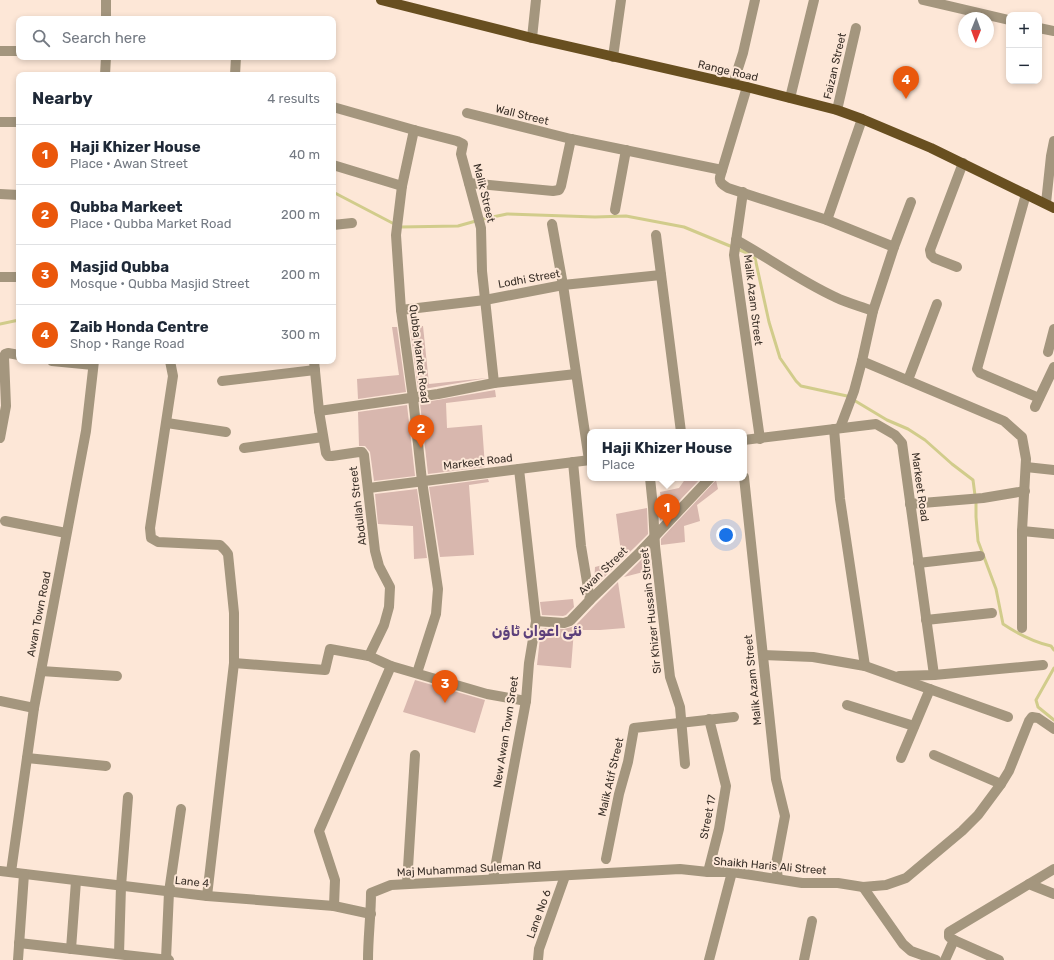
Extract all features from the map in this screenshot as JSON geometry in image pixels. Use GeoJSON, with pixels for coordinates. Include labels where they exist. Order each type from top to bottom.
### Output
{"type":"FeatureCollection","features":[{"type":"Feature","properties":{"kind":"main road","name":"Range Road"},"geometry":{"type":"LineString","coordinates":[[381,0],[395,1],[532,38],[746,87],[837,110],[931,148],[1050,206]]}},
{"type":"Feature","properties":{"kind":"street"},"geometry":{"type":"LineString","coordinates":[[106,0],[106,16]]}},
{"type":"Feature","properties":{"kind":"street"},"geometry":{"type":"LineString","coordinates":[[532,38],[536,0]]}},
{"type":"Feature","properties":{"kind":"street"},"geometry":{"type":"LineString","coordinates":[[613,57],[622,0]]}},
{"type":"Feature","properties":{"kind":"street"},"geometry":{"type":"LineString","coordinates":[[733,84],[743,53],[755,0]]}},
{"type":"Feature","properties":{"kind":"street"},"geometry":{"type":"LineString","coordinates":[[790,98],[814,0]]}},
{"type":"Feature","properties":{"kind":"street"},"geometry":{"type":"LineString","coordinates":[[923,0],[1006,19]]}},
{"type":"Feature","properties":{"kind":"street","name":"Faizan Street"},"geometry":{"type":"LineString","coordinates":[[837,110],[856,28]]}},
{"type":"Feature","properties":{"kind":"street"},"geometry":{"type":"LineString","coordinates":[[1042,29],[1054,31]]}},
{"type":"Feature","properties":{"kind":"street"},"geometry":{"type":"LineString","coordinates":[[0,51],[16,51]]}},
{"type":"Feature","properties":{"kind":"street"},"geometry":{"type":"LineString","coordinates":[[105,72],[106,60]]}},
{"type":"Feature","properties":{"kind":"street"},"geometry":{"type":"LineString","coordinates":[[235,72],[236,60]]}},
{"type":"Feature","properties":{"kind":"street"},"geometry":{"type":"LineString","coordinates":[[746,87],[719,180],[722,184],[728,188],[827,220],[894,247]]}},
{"type":"Feature","properties":{"kind":"street","name":"Malik Street"},"geometry":{"type":"LineString","coordinates":[[336,108],[414,130],[457,140],[463,144],[461,154],[481,228],[482,271],[494,383]]}},
{"type":"Feature","properties":{"kind":"street","name":"Wall Street"},"geometry":{"type":"LineString","coordinates":[[467,113],[571,139],[722,170]]}},
{"type":"Feature","properties":{"kind":"street"},"geometry":{"type":"LineString","coordinates":[[827,220],[862,119]]}},
{"type":"Feature","properties":{"kind":"street"},"geometry":{"type":"LineString","coordinates":[[0,122],[16,122]]}},
{"type":"Feature","properties":{"kind":"street","name":"Qubba Market Road"},"geometry":{"type":"LineString","coordinates":[[414,130],[402,186],[396,235],[401,310],[422,481],[438,590],[436,614],[417,673]]}},
{"type":"Feature","properties":{"kind":"street"},"geometry":{"type":"LineString","coordinates":[[469,183],[553,191],[559,190],[571,139]]}},
{"type":"Feature","properties":{"kind":"street"},"geometry":{"type":"LineString","coordinates":[[1050,206],[1051,156],[1054,141]]}},
{"type":"Feature","properties":{"kind":"street"},"geometry":{"type":"LineString","coordinates":[[615,210],[626,150]]}},
{"type":"Feature","properties":{"kind":"street"},"geometry":{"type":"LineString","coordinates":[[957,267],[934,258],[931,255],[930,250],[963,163]]}},
{"type":"Feature","properties":{"kind":"street"},"geometry":{"type":"LineString","coordinates":[[336,166],[402,186]]}},
{"type":"Feature","properties":{"kind":"street","name":"Malik Azam Street"},"geometry":{"type":"LineString","coordinates":[[743,192],[734,255],[760,438]]}},
{"type":"Feature","properties":{"kind":"street"},"geometry":{"type":"LineString","coordinates":[[0,194],[16,195]]}},
{"type":"Feature","properties":{"kind":"street"},"geometry":{"type":"LineString","coordinates":[[1026,194],[977,369],[980,373],[1037,403],[1054,368]]}},
{"type":"Feature","properties":{"kind":"street"},"geometry":{"type":"LineString","coordinates":[[865,666],[840,499],[837,429],[854,391],[873,311],[894,247],[911,202]]}},
{"type":"Feature","properties":{"kind":"street"},"geometry":{"type":"LineString","coordinates":[[336,225],[352,222]]}},
{"type":"Feature","properties":{"kind":"street"},"geometry":{"type":"LineString","coordinates":[[552,224],[587,442]]}},
{"type":"Feature","properties":{"kind":"street"},"geometry":{"type":"LineString","coordinates":[[656,236],[681,429]]}},
{"type":"Feature","properties":{"kind":"street"},"geometry":{"type":"LineString","coordinates":[[736,242],[757,252],[798,278],[836,298],[873,311]]}},
{"type":"Feature","properties":{"kind":"street","name":"Lodhi Street"},"geometry":{"type":"LineString","coordinates":[[401,310],[485,300],[563,285],[661,275]]}},
{"type":"Feature","properties":{"kind":"street"},"geometry":{"type":"LineString","coordinates":[[0,277],[16,277]]}},
{"type":"Feature","properties":{"kind":"street"},"geometry":{"type":"LineString","coordinates":[[908,380],[937,304]]}},
{"type":"Feature","properties":{"kind":"street"},"geometry":{"type":"LineString","coordinates":[[1048,352],[1054,329]]}},
{"type":"Feature","properties":{"kind":"street"},"geometry":{"type":"LineString","coordinates":[[0,438],[6,406],[4,357],[5,354],[8,353],[16,354]]}},
{"type":"Feature","properties":{"kind":"street"},"geometry":{"type":"LineString","coordinates":[[862,361],[1004,421],[1022,437],[1026,459],[1022,530],[1022,628]]}},
{"type":"Feature","properties":{"kind":"street","name":"Awan Town Road"},"geometry":{"type":"LineString","coordinates":[[11,872],[34,708],[86,431],[94,364]]}},
{"type":"Feature","properties":{"kind":"street"},"geometry":{"type":"LineString","coordinates":[[171,364],[173,376],[150,528],[151,538],[158,542],[220,545],[226,550],[228,554],[234,613],[234,663],[207,896]]}},
{"type":"Feature","properties":{"kind":"street"},"geometry":{"type":"LineString","coordinates":[[222,382],[314,365]]}},
{"type":"Feature","properties":{"kind":"street","name":"Abdullah Street"},"geometry":{"type":"LineString","coordinates":[[314,365],[326,454],[328,456],[362,452],[369,488],[375,551],[379,566],[390,587],[389,607],[384,625],[369,656]]}},
{"type":"Feature","properties":{"kind":"street"},"geometry":{"type":"LineString","coordinates":[[319,411],[413,398],[494,383],[576,374]]}},
{"type":"Feature","properties":{"kind":"street"},"geometry":{"type":"LineString","coordinates":[[167,423],[226,432]]}},
{"type":"Feature","properties":{"kind":"street","name":"Markeet Road"},"geometry":{"type":"LineString","coordinates":[[747,440],[876,424],[895,435],[902,443],[934,675]]}},
{"type":"Feature","properties":{"kind":"street"},"geometry":{"type":"LineString","coordinates":[[244,448],[324,437]]}},
{"type":"Feature","properties":{"kind":"street","name":"Markeet Road"},"geometry":{"type":"LineString","coordinates":[[369,488],[587,460]]}},
{"type":"Feature","properties":{"kind":"street"},"geometry":{"type":"LineString","coordinates":[[573,462],[581,546],[590,600]]}},
{"type":"Feature","properties":{"kind":"street"},"geometry":{"type":"LineString","coordinates":[[1026,467],[1054,470]]}},
{"type":"Feature","properties":{"kind":"street","name":"New Awan Town Sreet"},"geometry":{"type":"LineString","coordinates":[[493,879],[526,701],[529,663],[536,621],[519,469]]}},
{"type":"Feature","properties":{"kind":"street","name":"Sir Khizer Hussain Street"},"geometry":{"type":"LineString","coordinates":[[650,481],[654,536],[670,677],[680,707],[684,764]]}},
{"type":"Feature","properties":{"kind":"street","name":"Awan Street"},"geometry":{"type":"LineString","coordinates":[[536,621],[567,623],[707,481]]}},
{"type":"Feature","properties":{"kind":"street","name":"Malik Azam Street"},"geometry":{"type":"LineString","coordinates":[[744,481],[776,779],[785,816],[776,864],[778,880]]}},
{"type":"Feature","properties":{"kind":"street"},"geometry":{"type":"LineString","coordinates":[[910,504],[983,498],[1025,491]]}},
{"type":"Feature","properties":{"kind":"street"},"geometry":{"type":"LineString","coordinates":[[5,521],[66,533]]}},
{"type":"Feature","properties":{"kind":"street"},"geometry":{"type":"LineString","coordinates":[[1022,530],[1054,534]]}},
{"type":"Feature","properties":{"kind":"street"},"geometry":{"type":"LineString","coordinates":[[918,563],[980,556]]}},
{"type":"Feature","properties":{"kind":"street"},"geometry":{"type":"LineString","coordinates":[[926,620],[992,613]]}},
{"type":"Feature","properties":{"kind":"street"},"geometry":{"type":"LineString","coordinates":[[234,663],[325,670],[330,649],[369,656],[391,666],[487,694],[526,701]]}},
{"type":"Feature","properties":{"kind":"street"},"geometry":{"type":"LineString","coordinates":[[763,655],[813,657],[865,666],[1008,717]]}},
{"type":"Feature","properties":{"kind":"street"},"geometry":{"type":"LineString","coordinates":[[893,676],[934,675],[1043,665]]}},
{"type":"Feature","properties":{"kind":"street"},"geometry":{"type":"LineString","coordinates":[[334,906],[335,880],[319,831],[391,666]]}},
{"type":"Feature","properties":{"kind":"street"},"geometry":{"type":"LineString","coordinates":[[41,671],[117,676]]}},
{"type":"Feature","properties":{"kind":"street"},"geometry":{"type":"LineString","coordinates":[[901,758],[930,689]]}},
{"type":"Feature","properties":{"kind":"street"},"geometry":{"type":"LineString","coordinates":[[0,701],[34,708]]}},
{"type":"Feature","properties":{"kind":"street"},"geometry":{"type":"LineString","coordinates":[[847,705],[914,726]]}},
{"type":"Feature","properties":{"kind":"street","name":"Malik Atif Street"},"geometry":{"type":"LineString","coordinates":[[606,859],[619,794],[628,762],[634,728],[734,717]]}},
{"type":"Feature","properties":{"kind":"street","name":"Shaikh Haris Ali Street"},"geometry":{"type":"LineString","coordinates":[[565,876],[680,869],[708,872],[732,872],[802,883],[838,883],[863,887],[886,885],[906,878],[962,831],[978,814],[1009,771],[1032,717],[1038,718],[1054,729]]}},
{"type":"Feature","properties":{"kind":"street","name":"Street 17"},"geometry":{"type":"LineString","coordinates":[[708,872],[719,829],[726,786],[709,719]]}},
{"type":"Feature","properties":{"kind":"street"},"geometry":{"type":"LineString","coordinates":[[407,884],[415,754]]}},
{"type":"Feature","properties":{"kind":"street"},"geometry":{"type":"LineString","coordinates":[[934,755],[1001,784]]}},
{"type":"Feature","properties":{"kind":"street"},"geometry":{"type":"LineString","coordinates":[[27,758],[106,766]]}},
{"type":"Feature","properties":{"kind":"street"},"geometry":{"type":"LineString","coordinates":[[120,954],[121,886],[128,797]]}},
{"type":"Feature","properties":{"kind":"street"},"geometry":{"type":"LineString","coordinates":[[19,943],[167,960],[169,892],[181,809]]}},
{"type":"Feature","properties":{"kind":"street"},"geometry":{"type":"LineString","coordinates":[[999,960],[954,940],[949,937],[949,932],[1054,869]]}},
{"type":"Feature","properties":{"kind":"street","name":"Lane 4"},"geometry":{"type":"LineString","coordinates":[[0,871],[207,896],[334,906],[371,914]]}},
{"type":"Feature","properties":{"kind":"street"},"geometry":{"type":"LineString","coordinates":[[709,960],[732,872]]}},
{"type":"Feature","properties":{"kind":"street"},"geometry":{"type":"LineString","coordinates":[[18,960],[24,874]]}},
{"type":"Feature","properties":{"kind":"street","name":"Maj Muhammad Suleman Rd"},"geometry":{"type":"LineString","coordinates":[[368,960],[371,893],[392,885],[565,876]]}},
{"type":"Feature","properties":{"kind":"street","name":"Lane No 6"},"geometry":{"type":"LineString","coordinates":[[538,960],[539,949],[565,876]]}},
{"type":"Feature","properties":{"kind":"street"},"geometry":{"type":"LineString","coordinates":[[71,949],[76,881]]}},
{"type":"Feature","properties":{"kind":"street"},"geometry":{"type":"LineString","coordinates":[[1029,884],[1054,894]]}},
{"type":"Feature","properties":{"kind":"street"},"geometry":{"type":"LineString","coordinates":[[863,887],[903,944],[911,951],[936,960]]}},
{"type":"Feature","properties":{"kind":"street"},"geometry":{"type":"LineString","coordinates":[[804,960],[812,921]]}},
{"type":"Feature","properties":{"kind":"street"},"geometry":{"type":"LineString","coordinates":[[945,960],[954,940]]}},
{"type":"Feature","properties":{"kind":"building"},"geometry":{"type":"Polygon","coordinates":[[[423,326],[429,384],[487,378],[418,390],[410,327],[423,326]]]}},
{"type":"Feature","properties":{"kind":"building"},"geometry":{"type":"Polygon","coordinates":[[[392,327],[397,327],[406,392],[358,399],[357,379],[399,375],[392,327]]]}},
{"type":"Feature","properties":{"kind":"building"},"geometry":{"type":"Polygon","coordinates":[[[495,390],[496,397],[446,403],[447,428],[482,425],[485,467],[428,474],[420,403],[495,390]]]}},
{"type":"Feature","properties":{"kind":"building"},"geometry":{"type":"Polygon","coordinates":[[[407,405],[415,476],[374,481],[370,452],[365,446],[359,446],[358,412],[407,405]]]}},
{"type":"Feature","properties":{"kind":"building"},"geometry":{"type":"Polygon","coordinates":[[[488,479],[489,482],[469,485],[474,555],[440,557],[429,487],[488,479]]]}},
{"type":"Feature","properties":{"kind":"building"},"geometry":{"type":"Polygon","coordinates":[[[684,481],[698,481],[660,521],[659,506],[662,506],[660,492],[679,488],[684,481]]]}},
{"type":"Feature","properties":{"kind":"building"},"geometry":{"type":"Polygon","coordinates":[[[716,481],[718,489],[697,505],[700,521],[684,526],[685,542],[661,545],[661,539],[716,481]]]}},
{"type":"Feature","properties":{"kind":"building"},"geometry":{"type":"Polygon","coordinates":[[[417,489],[427,558],[414,559],[413,526],[378,524],[375,494],[417,489]]]}},
{"type":"Feature","properties":{"kind":"building"},"geometry":{"type":"Polygon","coordinates":[[[647,508],[648,534],[622,560],[616,514],[647,508]]]}},
{"type":"Feature","properties":{"kind":"building"},"geometry":{"type":"Polygon","coordinates":[[[649,552],[651,570],[624,577],[649,552]]]}},
{"type":"Feature","properties":{"kind":"building"},"geometry":{"type":"Polygon","coordinates":[[[622,560],[594,587],[595,567],[622,560]]]}},
{"type":"Feature","properties":{"kind":"building"},"geometry":{"type":"Polygon","coordinates":[[[618,582],[625,628],[574,630],[571,668],[537,665],[541,628],[564,629],[576,625],[618,582]]]}},
{"type":"Feature","properties":{"kind":"building"},"geometry":{"type":"Polygon","coordinates":[[[573,599],[574,607],[566,615],[542,615],[540,602],[573,599]]]}},
{"type":"Feature","properties":{"kind":"building"},"geometry":{"type":"Polygon","coordinates":[[[415,680],[485,700],[475,733],[403,712],[415,680]]]}},
{"type":"Feature","properties":{"kind":"waterway"},"geometry":{"type":"LineString","coordinates":[[336,194],[400,227],[458,226],[507,214],[595,217],[626,216],[684,227],[747,253],[755,258],[769,322],[780,358],[796,381],[801,386],[847,396],[887,420],[908,429],[925,440],[973,480],[978,541],[996,589],[1003,624],[1026,637],[1051,646],[1054,650]]}},
{"type":"Feature","properties":{"kind":"waterway"},"geometry":{"type":"LineString","coordinates":[[0,324],[16,321]]}},
{"type":"Feature","properties":{"kind":"waterway"},"geometry":{"type":"LineString","coordinates":[[1054,668],[1036,700],[1038,707],[1054,720]]}},
{"type":"Feature","properties":{"kind":"place","name":"Zaib Honda Centre"},"geometry":{"type":"Point","coordinates":[906,99]}},
{"type":"Feature","properties":{"kind":"place","name":"Qubba Markeet"},"geometry":{"type":"Point","coordinates":[421,448]}},
{"type":"Feature","properties":{"kind":"place","name":"Haji Khizer House"},"geometry":{"type":"Point","coordinates":[667,527]}},
{"type":"Feature","properties":{"kind":"place","name":"Masjid Qubba"},"geometry":{"type":"Point","coordinates":[445,703]}},
{"type":"Feature","properties":{"kind":"district","name":"نئی اعوان ٹاؤن"},"geometry":{"type":"Point","coordinates":[537,631]}}]}
